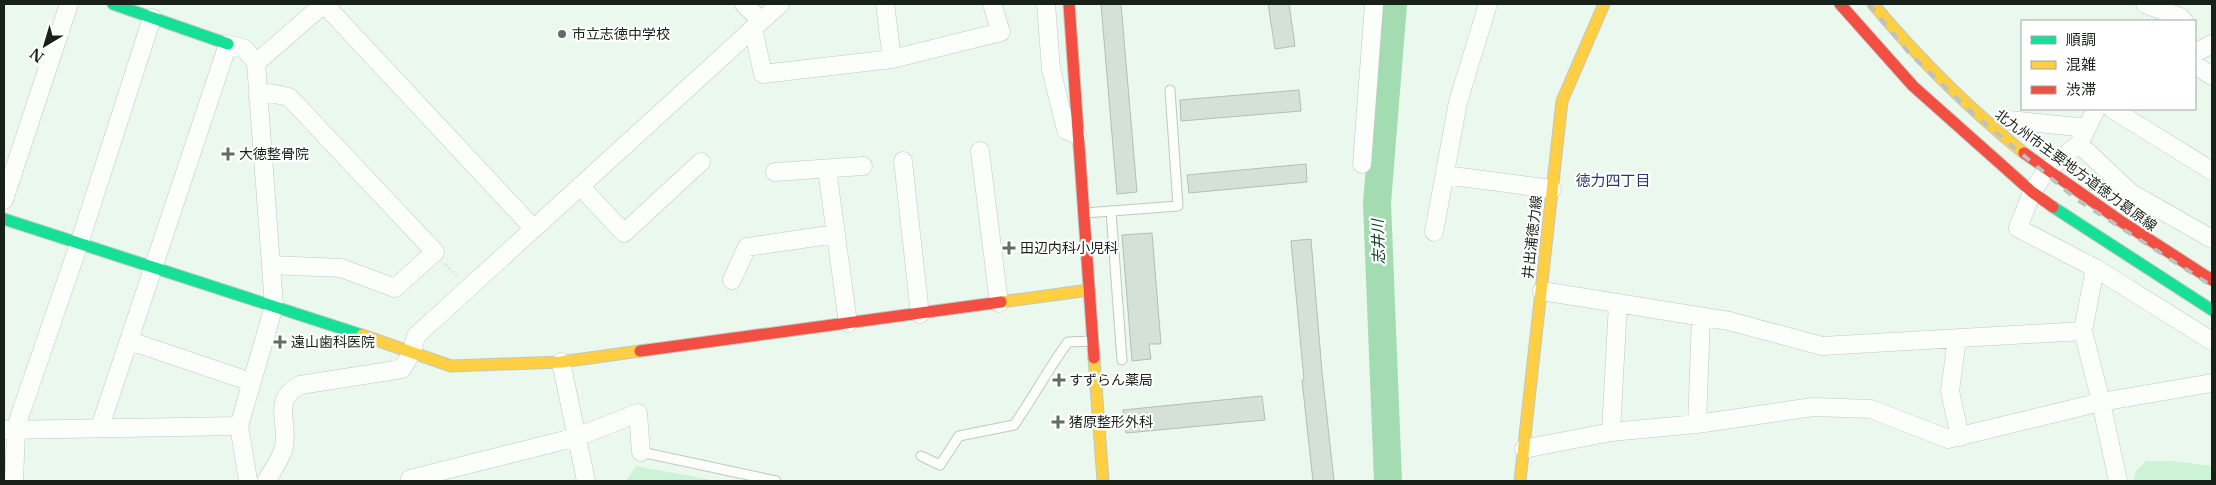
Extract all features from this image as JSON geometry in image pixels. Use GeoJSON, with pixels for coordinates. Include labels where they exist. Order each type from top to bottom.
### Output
{"type":"FeatureCollection","features":[{"type":"Feature","properties":{"kind":"street"},"geometry":{"type":"LineString","coordinates":[[4,200],[69,4]]}},
{"type":"Feature","properties":{"kind":"street"},"geometry":{"type":"LineString","coordinates":[[113,4],[245,50],[256,63],[274,306],[239,426],[246,481]]}},
{"type":"Feature","properties":{"kind":"street"},"geometry":{"type":"LineString","coordinates":[[256,63],[324,4],[534,229]]}},
{"type":"Feature","properties":{"kind":"street"},"geometry":{"type":"LineString","coordinates":[[744,4],[757,25],[763,74],[892,59],[1001,32],[992,4]]}},
{"type":"Feature","properties":{"kind":"street"},"geometry":{"type":"LineString","coordinates":[[266,481],[284,448],[283,402],[289,392],[300,385],[402,369],[412,352],[416,336],[780,4]]}},
{"type":"Feature","properties":{"kind":"street"},"geometry":{"type":"LineString","coordinates":[[885,4],[892,59]]}},
{"type":"Feature","properties":{"kind":"street"},"geometry":{"type":"LineString","coordinates":[[1046,4],[1051,70],[1066,130],[1077,135]]}},
{"type":"Feature","properties":{"kind":"street"},"geometry":{"type":"LineString","coordinates":[[1069,4],[1103,481]]}},
{"type":"Feature","properties":{"kind":"street"},"geometry":{"type":"LineString","coordinates":[[1362,164],[1374,4]]}},
{"type":"Feature","properties":{"kind":"street"},"geometry":{"type":"LineString","coordinates":[[1434,232],[1458,102],[1488,4]]}},
{"type":"Feature","properties":{"kind":"street","name":"井出浦徳力線"},"geometry":{"type":"LineString","coordinates":[[1520,481],[1562,101],[1604,4]]}},
{"type":"Feature","properties":{"kind":"street"},"geometry":{"type":"LineString","coordinates":[[1840,4],[1913,86],[2032,192],[2111,246],[2212,310]]}},
{"type":"Feature","properties":{"kind":"street","name":"北九州市主要地方道徳力葛原線"},"geometry":{"type":"LineString","coordinates":[[1873,4],[1894,31],[1940,81],[1987,125],[2115,219],[2212,280]]}},
{"type":"Feature","properties":{"kind":"street"},"geometry":{"type":"LineString","coordinates":[[2146,4],[2180,17],[2183,20]]}},
{"type":"Feature","properties":{"kind":"street"},"geometry":{"type":"LineString","coordinates":[[14,481],[10,430],[79,244],[152,18]]}},
{"type":"Feature","properties":{"kind":"street"},"geometry":{"type":"LineString","coordinates":[[100,427],[228,44]]}},
{"type":"Feature","properties":{"kind":"street"},"geometry":{"type":"LineString","coordinates":[[2196,66],[2212,76]]}},
{"type":"Feature","properties":{"kind":"street"},"geometry":{"type":"LineString","coordinates":[[258,97],[270,93],[289,96],[435,252],[395,288],[341,268],[271,266]]}},
{"type":"Feature","properties":{"kind":"street"},"geometry":{"type":"LineString","coordinates":[[2096,110],[2079,144],[2047,170],[2032,192],[2018,228],[2095,268],[2212,341]]}},
{"type":"Feature","properties":{"kind":"street"},"geometry":{"type":"LineString","coordinates":[[2114,110],[2212,171]]}},
{"type":"Feature","properties":{"kind":"street"},"geometry":{"type":"LineString","coordinates":[[2009,120],[2087,128]]}},
{"type":"Feature","properties":{"kind":"street"},"geometry":{"type":"LineString","coordinates":[[2079,144],[2130,192],[2212,239]]}},
{"type":"Feature","properties":{"kind":"street"},"geometry":{"type":"LineString","coordinates":[[980,151],[999,303]]}},
{"type":"Feature","properties":{"kind":"street"},"geometry":{"type":"LineString","coordinates":[[903,161],[920,314]]}},
{"type":"Feature","properties":{"kind":"street"},"geometry":{"type":"LineString","coordinates":[[580,186],[624,233],[701,162]]}},
{"type":"Feature","properties":{"kind":"street"},"geometry":{"type":"LineString","coordinates":[[775,172],[863,166]]}},
{"type":"Feature","properties":{"kind":"street"},"geometry":{"type":"LineString","coordinates":[[827,169],[848,323]]}},
{"type":"Feature","properties":{"kind":"street"},"geometry":{"type":"LineString","coordinates":[[1445,175],[1552,189]]}},
{"type":"Feature","properties":{"kind":"street"},"geometry":{"type":"LineString","coordinates":[[4,219],[274,306],[452,366],[562,362],[1089,290]]}},
{"type":"Feature","properties":{"kind":"street"},"geometry":{"type":"LineString","coordinates":[[732,280],[746,247],[836,234]]}},
{"type":"Feature","properties":{"kind":"street"},"geometry":{"type":"LineString","coordinates":[[2095,268],[2082,331],[2101,402],[2118,481]]}},
{"type":"Feature","properties":{"kind":"street"},"geometry":{"type":"LineString","coordinates":[[1542,291],[1759,328],[1822,346],[2082,331]]}},
{"type":"Feature","properties":{"kind":"street"},"geometry":{"type":"LineString","coordinates":[[1611,432],[1618,303]]}},
{"type":"Feature","properties":{"kind":"street"},"geometry":{"type":"LineString","coordinates":[[1697,424],[1701,317]]}},
{"type":"Feature","properties":{"kind":"street"},"geometry":{"type":"LineString","coordinates":[[1957,338],[1950,392],[1960,437]]}},
{"type":"Feature","properties":{"kind":"street"},"geometry":{"type":"LineString","coordinates":[[130,341],[251,382]]}},
{"type":"Feature","properties":{"kind":"street"},"geometry":{"type":"LineString","coordinates":[[562,362],[586,481]]}},
{"type":"Feature","properties":{"kind":"street"},"geometry":{"type":"LineString","coordinates":[[1524,449],[1611,432],[1697,424],[1813,407],[1871,409],[1948,439],[2101,402],[2212,383]]}},
{"type":"Feature","properties":{"kind":"street"},"geometry":{"type":"LineString","coordinates":[[410,481],[410,479],[577,437],[638,413],[641,452]]}},
{"type":"Feature","properties":{"kind":"street"},"geometry":{"type":"LineString","coordinates":[[10,430],[239,426]]}},
{"type":"Feature","properties":{"kind":"lane"},"geometry":{"type":"LineString","coordinates":[[1085,213],[1178,206],[1170,90]]}},
{"type":"Feature","properties":{"kind":"lane"},"geometry":{"type":"LineString","coordinates":[[1111,211],[1122,360]]}},
{"type":"Feature","properties":{"kind":"lane"},"geometry":{"type":"LineString","coordinates":[[921,456],[940,465],[959,436],[1014,425],[1047,369],[1068,342],[1093,341]]}},
{"type":"Feature","properties":{"kind":"lane"},"geometry":{"type":"LineString","coordinates":[[641,452],[776,481]]}},
{"type":"Feature","properties":{"kind":"path"},"geometry":{"type":"LineString","coordinates":[[435,252],[468,288]]}},
{"type":"Feature","properties":{"kind":"green space"},"geometry":{"type":"Polygon","coordinates":[[[2146,461],[2174,461],[2212,466],[2212,481],[2133,481],[2136,471],[2146,461]]]}},
{"type":"Feature","properties":{"kind":"green space"},"geometry":{"type":"Polygon","coordinates":[[[636,466],[717,481],[626,481],[636,466]]]}},
{"type":"Feature","properties":{"kind":"building"},"geometry":{"type":"Polygon","coordinates":[[[1101,4],[1121,4],[1137,192],[1117,194],[1101,4]]]}},
{"type":"Feature","properties":{"kind":"building"},"geometry":{"type":"Polygon","coordinates":[[[1268,4],[1289,4],[1295,46],[1275,49],[1268,4]]]}},
{"type":"Feature","properties":{"kind":"building"},"geometry":{"type":"Polygon","coordinates":[[[1299,90],[1301,111],[1181,121],[1180,100],[1299,90]]]}},
{"type":"Feature","properties":{"kind":"building"},"geometry":{"type":"Polygon","coordinates":[[[1306,164],[1307,182],[1189,193],[1187,175],[1306,164]]]}},
{"type":"Feature","properties":{"kind":"building"},"geometry":{"type":"Polygon","coordinates":[[[1152,233],[1161,344],[1149,344],[1151,359],[1132,361],[1122,235],[1152,233]]]}},
{"type":"Feature","properties":{"kind":"building"},"geometry":{"type":"Polygon","coordinates":[[[1311,239],[1322,372],[1334,481],[1313,481],[1302,380],[1304,380],[1291,241],[1311,239]]]}},
{"type":"Feature","properties":{"kind":"building"},"geometry":{"type":"Polygon","coordinates":[[[1262,396],[1265,420],[1126,433],[1123,410],[1262,396]]]}},
{"type":"Feature","properties":{"kind":"waterway","name":"志井川"},"geometry":{"type":"LineString","coordinates":[[1388,481],[1377,203],[1393,4]]}},
{"type":"Feature","properties":{"kind":"railway"},"geometry":{"type":"LineString","coordinates":[[1869,4],[1909,53],[1975,115],[2076,199],[2212,286]]}},
{"type":"Feature","properties":{"kind":"traffic: fast"},"geometry":{"type":"LineString","coordinates":[[113,4],[228,44]]}},
{"type":"Feature","properties":{"kind":"traffic: fast"},"geometry":{"type":"LineString","coordinates":[[2053,207],[2212,310]]}},
{"type":"Feature","properties":{"kind":"traffic: fast"},"geometry":{"type":"LineString","coordinates":[[4,219],[362,335]]}},
{"type":"Feature","properties":{"kind":"traffic: slow"},"geometry":{"type":"LineString","coordinates":[[1520,481],[1562,101],[1604,4]]}},
{"type":"Feature","properties":{"kind":"traffic: slow"},"geometry":{"type":"LineString","coordinates":[[1873,4],[1945,82],[2024,153]]}},
{"type":"Feature","properties":{"kind":"traffic: slow"},"geometry":{"type":"LineString","coordinates":[[1001,302],[1089,290]]}},
{"type":"Feature","properties":{"kind":"traffic: slow"},"geometry":{"type":"LineString","coordinates":[[362,335],[451,366],[561,362],[640,351]]}},
{"type":"Feature","properties":{"kind":"traffic: slow"},"geometry":{"type":"LineString","coordinates":[[1094,358],[1103,481]]}},
{"type":"Feature","properties":{"kind":"traffic: jam"},"geometry":{"type":"LineString","coordinates":[[1069,4],[1094,358]]}},
{"type":"Feature","properties":{"kind":"traffic: jam"},"geometry":{"type":"LineString","coordinates":[[1840,4],[1913,86],[2032,192],[2053,207]]}},
{"type":"Feature","properties":{"kind":"traffic: jam"},"geometry":{"type":"LineString","coordinates":[[2024,153],[2119,220],[2212,280]]}},
{"type":"Feature","properties":{"kind":"traffic: jam"},"geometry":{"type":"LineString","coordinates":[[640,351],[1001,302]]}},
{"type":"Feature","properties":{"kind":"place","name":"市立志徳中学校"},"geometry":{"type":"Point","coordinates":[562,34]}},
{"type":"Feature","properties":{"kind":"place","name":"大徳整骨院"},"geometry":{"type":"Point","coordinates":[228,154]}},
{"type":"Feature","properties":{"kind":"place","name":"田辺内科小児科"},"geometry":{"type":"Point","coordinates":[1009,248]}},
{"type":"Feature","properties":{"kind":"place","name":"遠山歯科医院"},"geometry":{"type":"Point","coordinates":[280,342]}},
{"type":"Feature","properties":{"kind":"place","name":"すずらん薬局"},"geometry":{"type":"Point","coordinates":[1059,380]}},
{"type":"Feature","properties":{"kind":"place","name":"猪原整形外科"},"geometry":{"type":"Point","coordinates":[1058,422]}},
{"type":"Feature","properties":{"kind":"district","name":"徳力四丁目"},"geometry":{"type":"Point","coordinates":[1613,180]}}]}
